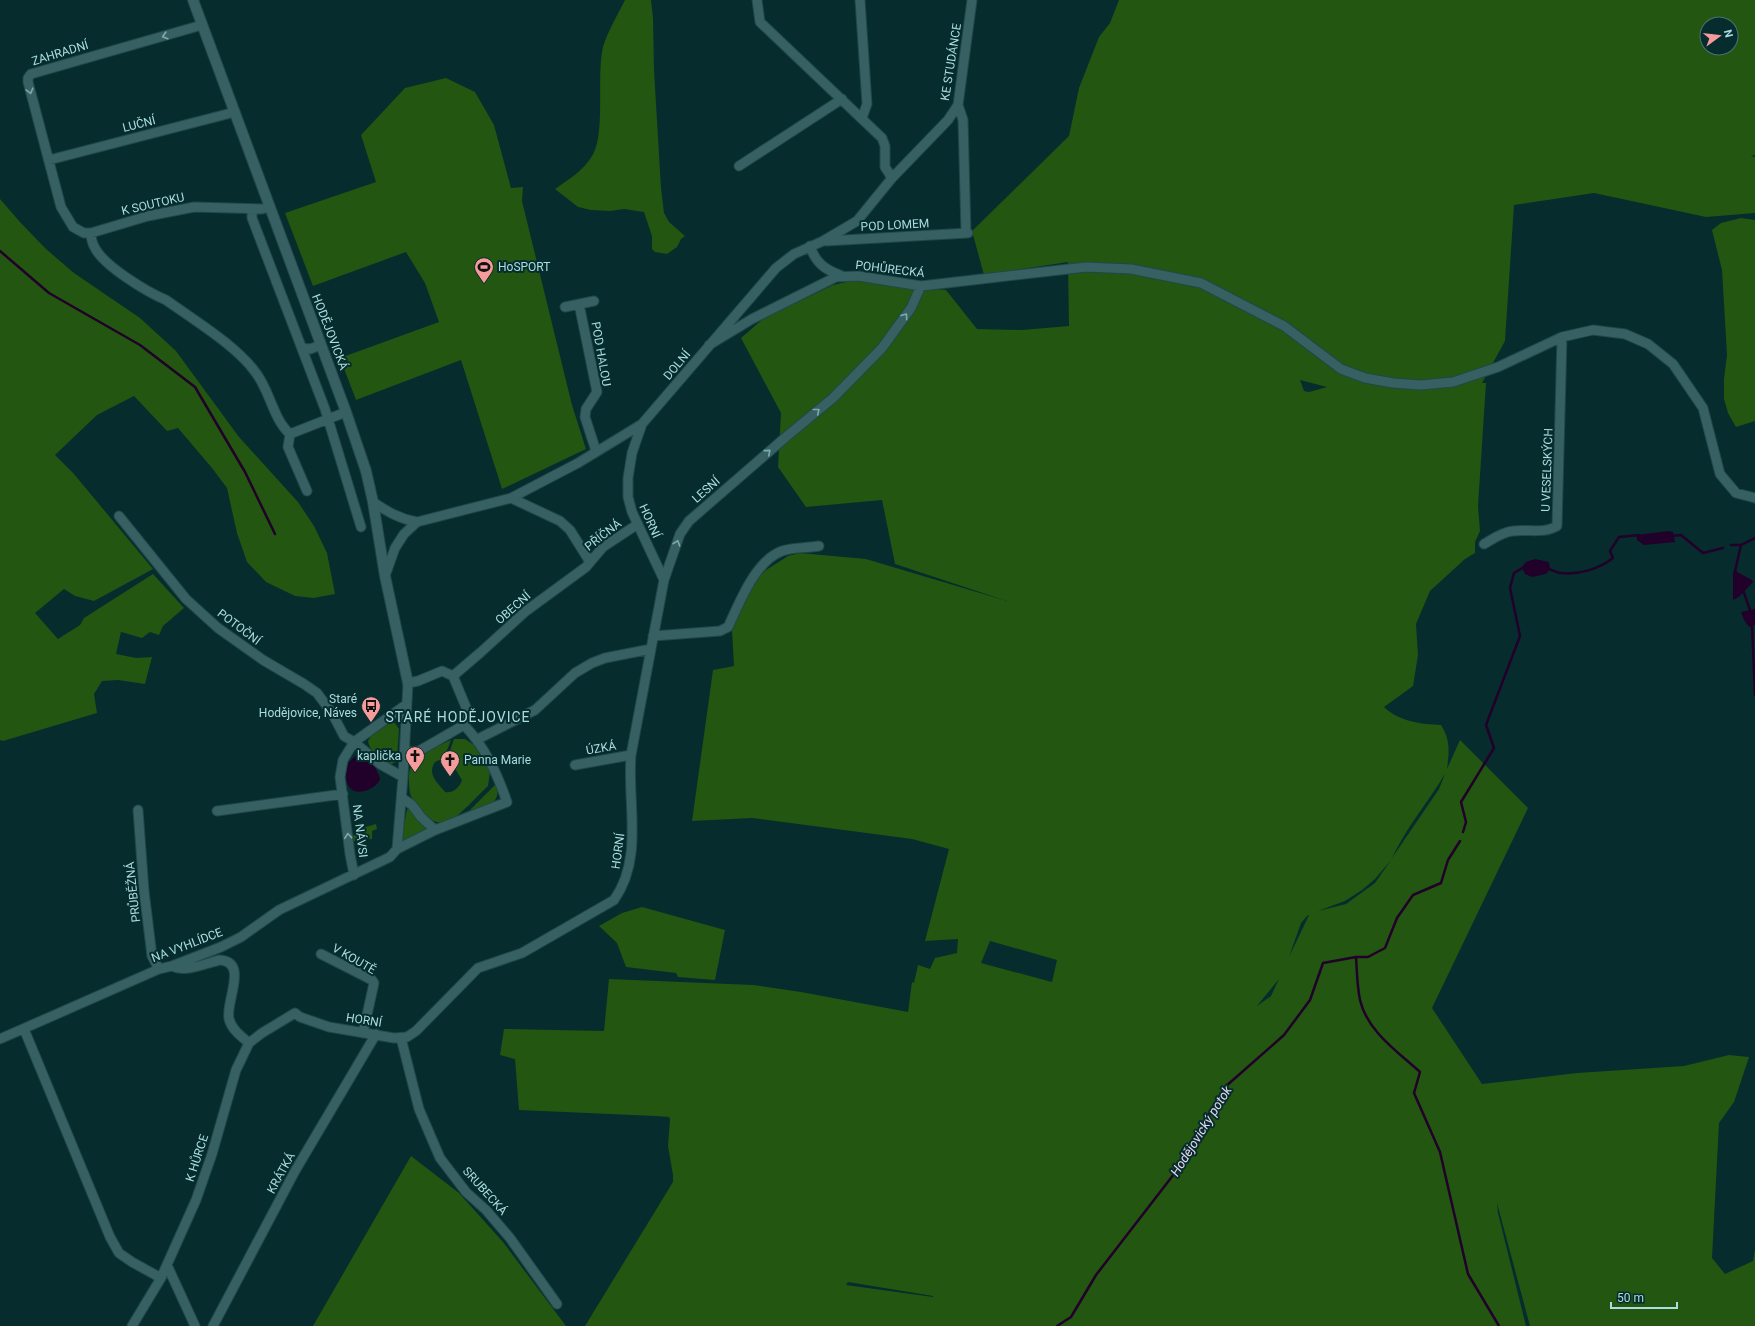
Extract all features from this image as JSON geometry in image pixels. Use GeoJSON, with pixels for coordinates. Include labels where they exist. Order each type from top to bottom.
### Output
{"type":"FeatureCollection","features":[{"type":"Feature","properties":{"kind":"street","name":"HODĚJOVICKÁ"},"geometry":{"type":"LineString","coordinates":[[193,0],[346,412],[366,471],[373,502],[385,576],[408,682]]}},
{"type":"Feature","properties":{"kind":"street"},"geometry":{"type":"LineString","coordinates":[[758,0],[760,22],[882,138],[885,146],[885,167],[892,178]]}},
{"type":"Feature","properties":{"kind":"street"},"geometry":{"type":"LineString","coordinates":[[860,0],[867,104],[862,118]]}},
{"type":"Feature","properties":{"kind":"street","name":"KE STUDÁNCE"},"geometry":{"type":"LineString","coordinates":[[911,158],[948,120],[958,105],[972,0]]}},
{"type":"Feature","properties":{"kind":"street","name":"ZAHRADNÍ"},"geometry":{"type":"LineString","coordinates":[[91,233],[78,231],[69,222],[59,199],[28,78],[31,74],[202,25]]}},
{"type":"Feature","properties":{"kind":"street"},"geometry":{"type":"LineString","coordinates":[[739,166],[842,99]]}},
{"type":"Feature","properties":{"kind":"street","name":"POD LOMEM"},"geometry":{"type":"LineString","coordinates":[[824,241],[967,233],[963,120],[958,105]]}},
{"type":"Feature","properties":{"kind":"street","name":"LUČNÍ"},"geometry":{"type":"LineString","coordinates":[[49,160],[235,112]]}},
{"type":"Feature","properties":{"kind":"street","name":"DOLNÍ"},"geometry":{"type":"LineString","coordinates":[[373,502],[390,514],[406,520],[417,522],[511,498],[578,463],[642,424],[776,268],[794,254],[824,241],[857,221],[892,178],[911,158]]}},
{"type":"Feature","properties":{"kind":"street","name":"K SOUTOKU"},"geometry":{"type":"LineString","coordinates":[[91,233],[148,216],[194,207],[262,209],[270,207]]}},
{"type":"Feature","properties":{"kind":"street"},"geometry":{"type":"LineString","coordinates":[[252,209],[252,218],[302,348],[362,514],[361,527]]}},
{"type":"Feature","properties":{"kind":"street"},"geometry":{"type":"LineString","coordinates":[[91,233],[95,250],[126,277],[152,294],[166,300],[234,349],[248,362],[263,382],[281,423],[290,434],[288,447],[307,491]]}},
{"type":"Feature","properties":{"kind":"street"},"geometry":{"type":"LineString","coordinates":[[810,246],[818,263],[827,270],[842,276]]}},
{"type":"Feature","properties":{"kind":"street","name":"POHŮRECKÁ"},"geometry":{"type":"LineString","coordinates":[[709,345],[752,319],[790,299],[821,283],[842,276],[858,276],[921,286],[1086,267],[1131,268],[1201,283],[1284,326],[1341,369],[1365,378],[1393,383],[1421,385],[1453,382],[1498,367],[1562,337],[1593,330],[1625,334],[1648,344],[1674,364],[1703,408],[1720,474],[1736,493],[1755,498]]}},
{"type":"Feature","properties":{"kind":"street","name":"LESNÍ"},"geometry":{"type":"LineString","coordinates":[[664,580],[680,534],[688,521],[833,398],[882,348],[911,308],[921,286]]}},
{"type":"Feature","properties":{"kind":"street"},"geometry":{"type":"LineString","coordinates":[[566,307],[594,301]]}},
{"type":"Feature","properties":{"kind":"street","name":"POD HALOU"},"geometry":{"type":"LineString","coordinates":[[579,304],[597,392],[586,409],[585,417],[596,451]]}},
{"type":"Feature","properties":{"kind":"street","name":"U VESELSKÝCH"},"geometry":{"type":"LineString","coordinates":[[1484,544],[1503,534],[1513,531],[1550,530],[1557,526],[1562,337]]}},
{"type":"Feature","properties":{"kind":"street"},"geometry":{"type":"LineString","coordinates":[[302,348],[310,349],[321,345]]}},
{"type":"Feature","properties":{"kind":"street"},"geometry":{"type":"LineString","coordinates":[[290,434],[346,412]]}},
{"type":"Feature","properties":{"kind":"street","name":"HORNÍ"},"geometry":{"type":"LineString","coordinates":[[296,1013],[300,1017],[329,1027],[401,1038],[412,1035],[478,968],[522,953],[614,900],[621,890],[626,879],[633,839],[630,774],[631,755],[664,580],[632,512],[628,497],[628,478],[634,448],[642,424]]}},
{"type":"Feature","properties":{"kind":"street","name":"PŘÍČNÁ"},"geometry":{"type":"LineString","coordinates":[[511,498],[560,521],[570,530],[590,562],[603,547],[638,524]]}},
{"type":"Feature","properties":{"kind":"street","name":"POTOČNÍ"},"geometry":{"type":"LineString","coordinates":[[118,516],[186,599],[218,628],[263,660],[317,693],[332,713],[344,736],[354,742]]}},
{"type":"Feature","properties":{"kind":"street"},"geometry":{"type":"LineString","coordinates":[[385,576],[395,548],[404,534],[417,522]]}},
{"type":"Feature","properties":{"kind":"street"},"geometry":{"type":"LineString","coordinates":[[653,636],[724,630],[728,626],[747,588],[765,562],[782,551],[819,546]]}},
{"type":"Feature","properties":{"kind":"street","name":"OBECNÍ"},"geometry":{"type":"LineString","coordinates":[[453,676],[526,611],[579,574],[590,562]]}},
{"type":"Feature","properties":{"kind":"street"},"geometry":{"type":"LineString","coordinates":[[478,739],[535,710],[575,673],[592,663],[605,658],[651,649]]}},
{"type":"Feature","properties":{"kind":"street"},"geometry":{"type":"LineString","coordinates":[[397,849],[404,777],[405,752],[407,704],[408,682],[418,681],[442,671],[453,676],[468,712],[464,724],[419,751],[405,752]]}},
{"type":"Feature","properties":{"kind":"street","name":"NA NÁVSI"},"geometry":{"type":"LineString","coordinates":[[407,704],[354,742],[343,760],[340,777],[354,875],[390,857],[397,849],[435,830],[507,802],[498,776],[478,739],[464,724]]}},
{"type":"Feature","properties":{"kind":"street"},"geometry":{"type":"LineString","coordinates":[[354,742],[380,764],[404,777]]}},
{"type":"Feature","properties":{"kind":"street","name":"ÚZKÁ"},"geometry":{"type":"LineString","coordinates":[[575,765],[631,755]]}},
{"type":"Feature","properties":{"kind":"street"},"geometry":{"type":"LineString","coordinates":[[217,811],[343,794]]}},
{"type":"Feature","properties":{"kind":"street"},"geometry":{"type":"LineString","coordinates":[[402,798],[412,805],[435,830]]}},
{"type":"Feature","properties":{"kind":"street","name":"PRŮBĚŽNÁ"},"geometry":{"type":"LineString","coordinates":[[138,810],[144,890],[152,956],[159,969]]}},
{"type":"Feature","properties":{"kind":"street","name":"NA VYHLÍDCE"},"geometry":{"type":"LineString","coordinates":[[0,1039],[159,969],[172,966],[221,947],[241,937],[279,910],[354,875]]}},
{"type":"Feature","properties":{"kind":"street","name":"V KOUTĚ"},"geometry":{"type":"LineString","coordinates":[[321,954],[372,980],[374,983],[363,1032]]}},
{"type":"Feature","properties":{"kind":"street"},"geometry":{"type":"LineString","coordinates":[[172,966],[177,969],[185,968],[220,960],[226,960],[231,963],[235,971],[229,1018],[236,1032],[249,1043]]}},
{"type":"Feature","properties":{"kind":"street","name":"K HŮRCE"},"geometry":{"type":"LineString","coordinates":[[132,1326],[161,1278],[196,1200],[212,1154],[236,1070],[249,1043],[262,1033],[296,1013]]}},
{"type":"Feature","properties":{"kind":"street"},"geometry":{"type":"LineString","coordinates":[[24,1029],[110,1237],[119,1253],[161,1278]]}},
{"type":"Feature","properties":{"kind":"street","name":"KRÁTKÁ"},"geometry":{"type":"LineString","coordinates":[[214,1326],[295,1171],[376,1034]]}},
{"type":"Feature","properties":{"kind":"street","name":"SRUBECKÁ"},"geometry":{"type":"LineString","coordinates":[[401,1038],[419,1109],[440,1158],[466,1192],[486,1210],[510,1238],[557,1304]]}},
{"type":"Feature","properties":{"kind":"street"},"geometry":{"type":"LineString","coordinates":[[167,1265],[185,1300],[195,1326]]}},
{"type":"Feature","properties":{"kind":"green space"},"geometry":{"type":"Polygon","coordinates":[[[625,0],[651,0],[661,188],[664,213],[669,222],[685,236],[681,239],[677,247],[667,254],[655,252],[652,249],[652,236],[644,212],[624,209],[610,211],[591,210],[578,207],[555,189],[585,166],[592,156],[596,146],[600,120],[600,74],[603,47],[625,0]]]}},
{"type":"Feature","properties":{"kind":"green space"},"geometry":{"type":"Polygon","coordinates":[[[1119,0],[1755,0],[1755,155],[1751,156],[1755,157],[1755,213],[1706,217],[1594,193],[1514,205],[1505,341],[1482,383],[1486,383],[1478,506],[1480,531],[1475,542],[1475,553],[1465,559],[1430,591],[1416,624],[1418,655],[1413,686],[1384,707],[1390,712],[1404,719],[1418,723],[1441,725],[1448,741],[1449,752],[1447,769],[1460,740],[1528,808],[1432,1008],[1482,1084],[1577,1073],[1684,1066],[1729,1055],[1749,1057],[1734,1102],[1719,1123],[1712,1258],[1725,1274],[1753,1261],[1755,1250],[1755,1326],[1530,1326],[1497,1203],[1498,1213],[1526,1326],[585,1326],[673,1182],[668,1146],[670,1119],[669,1117],[655,1116],[519,1110],[515,1059],[500,1055],[504,1029],[604,1031],[609,979],[753,985],[801,992],[908,1012],[912,982],[914,983],[918,965],[930,969],[935,958],[957,953],[958,939],[925,941],[949,849],[912,839],[752,818],[692,821],[713,670],[734,666],[732,630],[740,607],[759,577],[766,570],[788,556],[800,553],[866,559],[1007,601],[895,564],[882,500],[806,507],[778,467],[781,413],[741,338],[764,318],[833,285],[855,280],[946,290],[977,329],[1022,330],[1069,326],[1068,262],[984,275],[972,231],[1069,136],[1079,88],[1099,37],[1110,23],[1119,0]],[[1300,380],[1304,391],[1309,392],[1327,387],[1300,380]],[[1445,774],[1417,815],[1392,858],[1439,789],[1445,774]],[[1391,860],[1375,879],[1345,901],[1318,911],[1346,904],[1375,883],[1391,860]],[[1309,915],[1301,923],[1289,957],[1309,915]],[[990,941],[981,963],[1052,982],[1057,960],[990,941]],[[1279,979],[1257,1006],[1271,996],[1279,979]],[[848,1282],[846,1285],[933,1297],[848,1282]]]}},
{"type":"Feature","properties":{"kind":"green space","name":"HoSPORT"},"geometry":{"type":"Polygon","coordinates":[[[446,78],[475,92],[494,125],[511,188],[523,187],[522,201],[572,405],[586,449],[502,489],[461,360],[356,400],[340,358],[439,322],[425,283],[406,252],[313,286],[285,213],[376,182],[361,135],[405,88],[446,78]]]}},
{"type":"Feature","properties":{"kind":"green space"},"geometry":{"type":"Polygon","coordinates":[[[0,199],[46,249],[74,273],[140,318],[176,351],[239,437],[298,502],[314,526],[327,553],[335,594],[314,598],[295,596],[266,582],[247,562],[237,533],[227,488],[178,428],[167,431],[134,396],[97,415],[55,455],[74,474],[153,569],[94,601],[75,596],[64,589],[35,613],[58,639],[80,625],[84,618],[153,574],[184,608],[163,626],[159,635],[150,632],[142,638],[121,632],[116,654],[136,658],[152,657],[145,684],[118,680],[102,681],[94,694],[97,713],[3,741],[0,740],[0,199]]]}},
{"type":"Feature","properties":{"kind":"green space"},"geometry":{"type":"Polygon","coordinates":[[[1741,218],[1755,220],[1755,421],[1736,427],[1728,413],[1724,399],[1724,379],[1727,355],[1722,270],[1712,230],[1721,223],[1741,218]]]}},
{"type":"Feature","properties":{"kind":"green space"},"geometry":{"type":"Polygon","coordinates":[[[391,722],[395,723],[399,729],[397,759],[396,762],[391,764],[384,762],[376,756],[368,741],[371,736],[391,722]]]}},
{"type":"Feature","properties":{"kind":"green space"},"geometry":{"type":"Polygon","coordinates":[[[454,739],[465,739],[474,745],[490,772],[488,786],[454,818],[443,823],[437,822],[425,815],[412,799],[409,788],[409,772],[417,760],[422,756],[434,748],[451,740],[444,758],[435,762],[432,770],[434,778],[445,792],[451,792],[456,789],[462,780],[448,757],[454,739]]]}},
{"type":"Feature","properties":{"kind":"green space"},"geometry":{"type":"Polygon","coordinates":[[[496,784],[497,797],[494,801],[486,807],[469,813],[468,812],[496,784]]]}},
{"type":"Feature","properties":{"kind":"green space"},"geometry":{"type":"Polygon","coordinates":[[[409,808],[426,829],[402,842],[401,840],[407,810],[409,808]]]}},
{"type":"Feature","properties":{"kind":"green space"},"geometry":{"type":"Polygon","coordinates":[[[376,824],[377,829],[372,831],[372,839],[354,841],[353,835],[362,833],[362,828],[376,824]]]}},
{"type":"Feature","properties":{"kind":"green space"},"geometry":{"type":"Polygon","coordinates":[[[642,907],[725,930],[715,980],[678,977],[676,973],[626,967],[617,943],[599,926],[622,913],[642,907]]]}},
{"type":"Feature","properties":{"kind":"green space"},"geometry":{"type":"Polygon","coordinates":[[[411,1156],[459,1193],[503,1242],[566,1326],[313,1326],[411,1156]]]}},
{"type":"Feature","properties":{"kind":"shaded area"},"geometry":{"type":"Polygon","coordinates":[[[1669,531],[1673,532],[1675,542],[1644,545],[1637,540],[1636,535],[1669,531]]]}},
{"type":"Feature","properties":{"kind":"shaded area"},"geometry":{"type":"Polygon","coordinates":[[[1535,559],[1549,562],[1550,569],[1546,574],[1532,577],[1525,574],[1522,567],[1526,562],[1535,559]]]}},
{"type":"Feature","properties":{"kind":"shaded area"},"geometry":{"type":"Polygon","coordinates":[[[1735,571],[1753,582],[1739,597],[1733,600],[1733,572],[1735,571]]]}},
{"type":"Feature","properties":{"kind":"shaded area"},"geometry":{"type":"Polygon","coordinates":[[[1755,609],[1755,625],[1749,627],[1741,612],[1755,609]]]}},
{"type":"Feature","properties":{"kind":"shaded area"},"geometry":{"type":"Polygon","coordinates":[[[356,756],[365,758],[370,762],[374,766],[380,778],[379,782],[375,786],[370,789],[357,792],[352,790],[348,785],[346,776],[346,770],[349,762],[356,756]]]}},
{"type":"Feature","properties":{"kind":"waterway"},"geometry":{"type":"LineString","coordinates":[[0,251],[49,293],[140,345],[195,387],[245,472],[275,534]]}},
{"type":"Feature","properties":{"kind":"waterway","name":"Hodějovický potok"},"geometry":{"type":"LineString","coordinates":[[1549,569],[1560,573],[1575,573],[1595,568],[1613,558],[1610,551],[1619,537],[1639,535]]}},
{"type":"Feature","properties":{"kind":"waterway","name":"Hodějovický potok"},"geometry":{"type":"LineString","coordinates":[[1672,536],[1681,535],[1703,553],[1723,548]]}},
{"type":"Feature","properties":{"kind":"waterway","name":"Hodějovický potok"},"geometry":{"type":"LineString","coordinates":[[1731,545],[1741,545],[1755,538]]}},
{"type":"Feature","properties":{"kind":"waterway"},"geometry":{"type":"LineString","coordinates":[[1737,574],[1735,571],[1741,545]]}},
{"type":"Feature","properties":{"kind":"waterway","name":"Hodějovický potok"},"geometry":{"type":"LineString","coordinates":[[1463,832],[1466,822],[1461,802],[1494,748],[1486,725],[1520,636],[1510,588],[1514,573],[1524,567]]}},
{"type":"Feature","properties":{"kind":"waterway"},"geometry":{"type":"LineString","coordinates":[[1743,590],[1751,613]]}},
{"type":"Feature","properties":{"kind":"waterway"},"geometry":{"type":"LineString","coordinates":[[1752,624],[1755,695]]}},
{"type":"Feature","properties":{"kind":"waterway","name":"Hodějovický potok"},"geometry":{"type":"LineString","coordinates":[[1057,1326],[1071,1317],[1096,1275],[1174,1174],[1225,1087],[1284,1035],[1310,1000],[1323,963],[1356,957],[1368,957],[1385,948],[1397,918],[1413,895],[1441,883],[1448,860],[1460,841]]}},
{"type":"Feature","properties":{"kind":"waterway"},"geometry":{"type":"LineString","coordinates":[[1356,957],[1360,1000],[1369,1022],[1393,1049],[1420,1072],[1414,1093],[1440,1152],[1468,1274],[1499,1326]]}},
{"type":"Feature","properties":{"kind":"place","name":"HoSPORT"},"geometry":{"type":"Point","coordinates":[484,284]}},
{"type":"Feature","properties":{"kind":"place","name":"Staré Hodějovice, Náves"},"geometry":{"type":"Point","coordinates":[371,723]}},
{"type":"Feature","properties":{"kind":"place","name":"kaplička"},"geometry":{"type":"Point","coordinates":[415,773]}},
{"type":"Feature","properties":{"kind":"place","name":"Panna Marie"},"geometry":{"type":"Point","coordinates":[450,777]}},
{"type":"Feature","properties":{"kind":"district","name":"STARÉ HODĚJOVICE"},"geometry":{"type":"Point","coordinates":[458,717]}}]}
